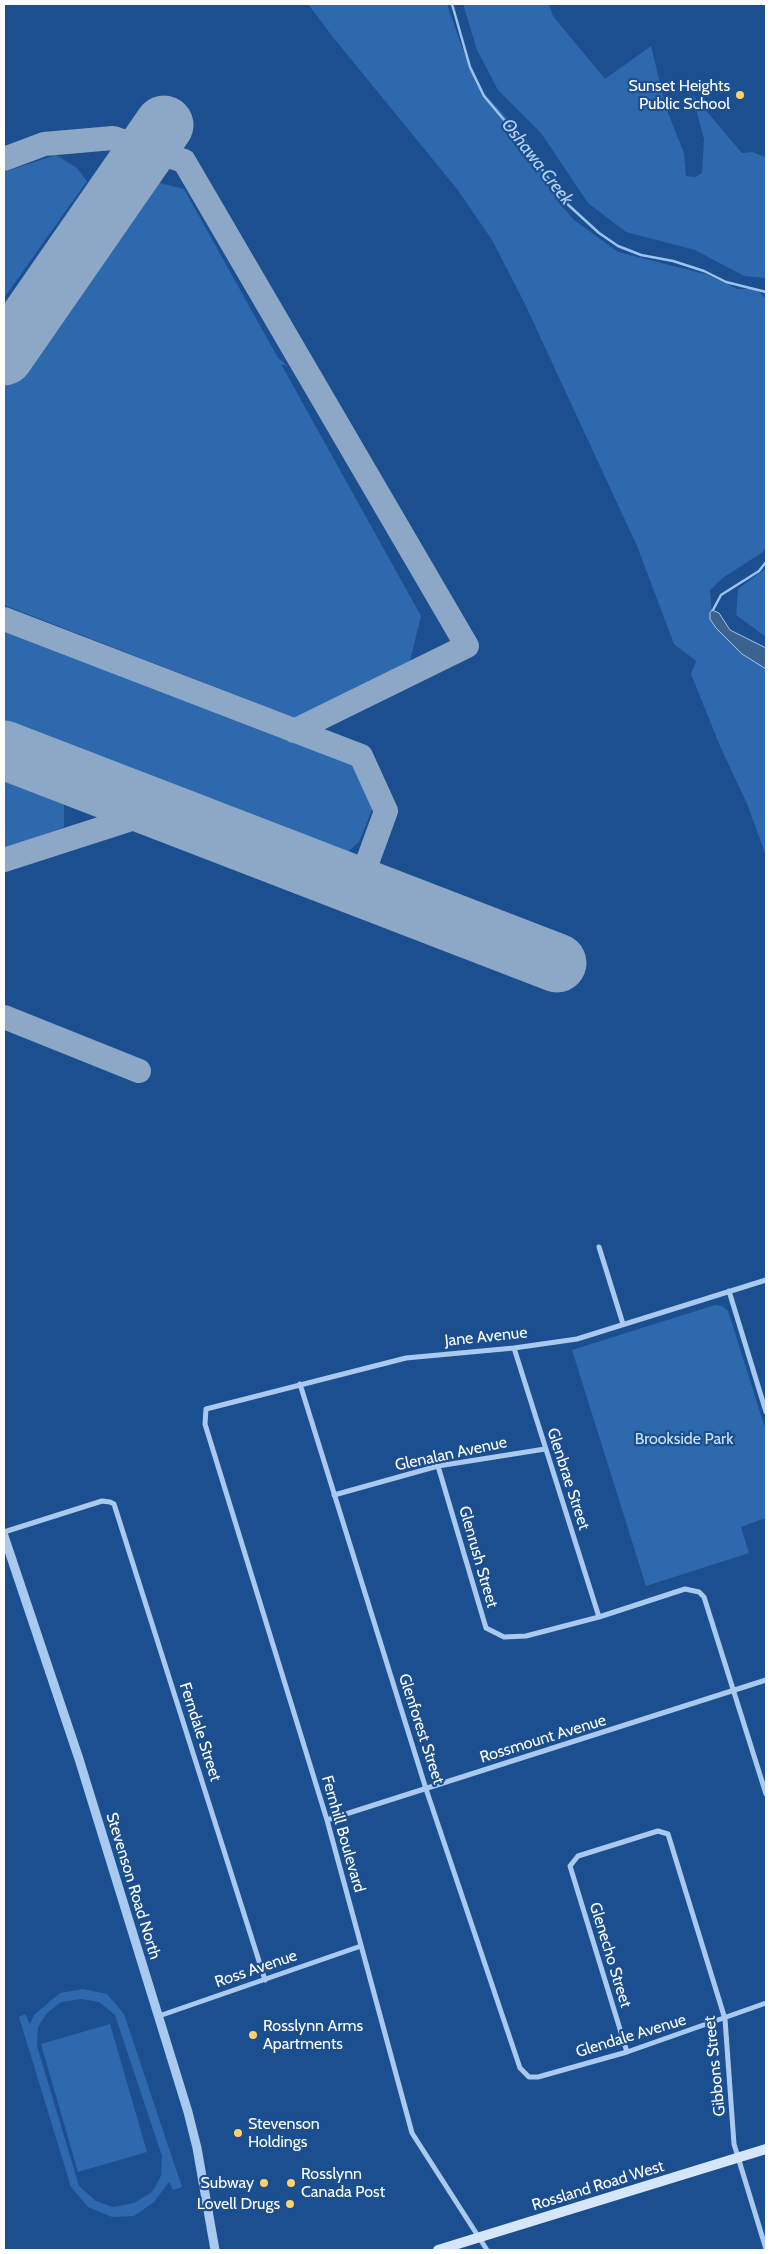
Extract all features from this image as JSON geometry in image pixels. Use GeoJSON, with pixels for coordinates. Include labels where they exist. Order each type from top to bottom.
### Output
{"type":"FeatureCollection","features":[{"type":"Feature","properties":{"kind":"main road","name":"Rossland Road West"},"geometry":{"type":"LineString","coordinates":[[438,2250],[766,2149]]}},
{"type":"Feature","properties":{"kind":"street"},"geometry":{"type":"LineString","coordinates":[[599,1247],[623,1324]]}},
{"type":"Feature","properties":{"kind":"street","name":"Jane Avenue"},"geometry":{"type":"LineString","coordinates":[[206,1409],[406,1358],[514,1348],[577,1339],[766,1280]]}},
{"type":"Feature","properties":{"kind":"street"},"geometry":{"type":"LineString","coordinates":[[729,1291],[765,1402],[766,1412]]}},
{"type":"Feature","properties":{"kind":"street","name":"Glenbrae Street"},"geometry":{"type":"LineString","coordinates":[[514,1348],[599,1617]]}},
{"type":"Feature","properties":{"kind":"street","name":"Glenforest Street"},"geometry":{"type":"LineString","coordinates":[[300,1384],[426,1789],[520,2068],[529,2077]]}},
{"type":"Feature","properties":{"kind":"street","name":"Fernhill Boulevard"},"geometry":{"type":"LineString","coordinates":[[206,1409],[205,1424],[327,1820],[412,2134],[488,2250]]}},
{"type":"Feature","properties":{"kind":"street","name":"Glenalan Avenue"},"geometry":{"type":"LineString","coordinates":[[334,1495],[438,1466],[545,1449]]}},
{"type":"Feature","properties":{"kind":"street","name":"Glenrush Street"},"geometry":{"type":"LineString","coordinates":[[438,1466],[486,1628],[504,1637],[526,1636],[599,1617],[685,1589],[692,1589],[704,1596],[734,1692]]}},
{"type":"Feature","properties":{"kind":"street","name":"Ferndale Street"},"geometry":{"type":"LineString","coordinates":[[4,1532],[102,1501],[110,1502],[117,1510],[265,1980]]}},
{"type":"Feature","properties":{"kind":"street","name":"Stevenson Road North"},"geometry":{"type":"LineString","coordinates":[[4,1536],[79,1759],[193,2131],[214,2250]]}},
{"type":"Feature","properties":{"kind":"street","name":"Rossmount Avenue"},"geometry":{"type":"LineString","coordinates":[[327,1820],[734,1692],[766,1680]]}},
{"type":"Feature","properties":{"kind":"street"},"geometry":{"type":"LineString","coordinates":[[734,1692],[766,1794]]}},
{"type":"Feature","properties":{"kind":"street","name":"Glenecho Street"},"geometry":{"type":"LineString","coordinates":[[627,2052],[570,1866],[578,1856],[658,1831]]}},
{"type":"Feature","properties":{"kind":"street","name":"Gibbons Street"},"geometry":{"type":"LineString","coordinates":[[658,1831],[668,1834],[725,2019],[734,2144],[766,2248]]}},
{"type":"Feature","properties":{"kind":"street","name":"Ross Avenue"},"geometry":{"type":"LineString","coordinates":[[159,2016],[361,1946]]}},
{"type":"Feature","properties":{"kind":"street","name":"Glendale Avenue"},"geometry":{"type":"LineString","coordinates":[[529,2077],[538,2077],[627,2052],[766,2003]]}},
{"type":"Feature","properties":{"kind":"green space"},"geometry":{"type":"Polygon","coordinates":[[[308,4],[447,4],[461,45],[484,93],[527,140],[556,199],[574,220],[618,252],[705,274],[738,289],[756,289],[766,299],[766,546],[763,552],[724,577],[710,590],[712,616],[766,660],[766,856],[748,806],[720,746],[691,674],[696,661],[674,644],[637,546],[524,302],[492,240],[457,189],[308,4]]]}},
{"type":"Feature","properties":{"kind":"green space"},"geometry":{"type":"Polygon","coordinates":[[[463,4],[549,4],[553,16],[605,79],[651,46],[666,108],[684,153],[686,176],[695,177],[702,173],[704,139],[692,94],[742,153],[752,152],[766,157],[766,278],[744,276],[695,250],[626,232],[588,203],[541,133],[498,90],[477,50],[463,4]]]}},
{"type":"Feature","properties":{"kind":"green space"},"geometry":{"type":"Polygon","coordinates":[[[56,155],[77,168],[87,181],[4,298],[4,172],[56,155]]]}},
{"type":"Feature","properties":{"kind":"green space"},"geometry":{"type":"Polygon","coordinates":[[[144,179],[184,189],[278,358],[288,366],[281,364],[421,616],[410,661],[298,719],[4,605],[4,379],[144,179]]]}},
{"type":"Feature","properties":{"kind":"green space"},"geometry":{"type":"Polygon","coordinates":[[[766,568],[766,637],[736,615],[738,589],[766,568]]]}},
{"type":"Feature","properties":{"kind":"green space"},"geometry":{"type":"Polygon","coordinates":[[[4,631],[353,764],[373,807],[359,842],[343,856],[4,725],[4,631]]]}},
{"type":"Feature","properties":{"kind":"green space"},"geometry":{"type":"Polygon","coordinates":[[[4,772],[64,796],[64,827],[4,854],[4,772]]]}},
{"type":"Feature","properties":{"kind":"green space","name":"Brookside Park"},"geometry":{"type":"Polygon","coordinates":[[[715,1305],[722,1306],[728,1311],[766,1431],[766,1518],[741,1527],[749,1553],[646,1586],[572,1350],[715,1305]]]}},
{"type":"Feature","properties":{"kind":"green space"},"geometry":{"type":"Polygon","coordinates":[[[83,1989],[107,1994],[124,2014],[182,2187],[173,2190],[169,2182],[154,2202],[134,2216],[112,2217],[88,2207],[71,2187],[19,2017],[25,2014],[30,2024],[34,2015],[60,1993],[83,1989]],[[81,1999],[61,2002],[47,2013],[38,2027],[37,2046],[79,2186],[96,2201],[113,2207],[134,2203],[152,2192],[161,2176],[162,2156],[115,2015],[99,2002],[81,1999]]]}},
{"type":"Feature","properties":{"kind":"green space"},"geometry":{"type":"Polygon","coordinates":[[[110,2024],[147,2152],[78,2172],[41,2044],[110,2024]]]}},
{"type":"Feature","properties":{"kind":"shaded area"},"geometry":{"type":"Polygon","coordinates":[[[712,610],[719,613],[730,630],[766,648],[766,669],[742,654],[716,628],[710,619],[712,610]]]}},
{"type":"Feature","properties":{"kind":"waterway","name":"Oshawa Creek"},"geometry":{"type":"LineString","coordinates":[[452,4],[470,67],[484,96],[526,146],[564,201],[599,233],[618,246],[641,255],[673,261],[704,271],[726,282],[766,292]]}},
{"type":"Feature","properties":{"kind":"waterway","name":"Oshawa Creek"},"geometry":{"type":"LineString","coordinates":[[713,610],[721,595],[759,571],[766,562]]}},
{"type":"Feature","properties":{"kind":"taxiway"},"geometry":{"type":"LineString","coordinates":[[4,159],[44,144],[113,138],[184,161],[467,646],[294,731]]}},
{"type":"Feature","properties":{"kind":"taxiway"},"geometry":{"type":"LineString","coordinates":[[4,619],[361,756],[386,811],[367,863],[348,884]]}},
{"type":"Feature","properties":{"kind":"taxiway"},"geometry":{"type":"LineString","coordinates":[[4,860],[159,810]]}},
{"type":"Feature","properties":{"kind":"taxiway"},"geometry":{"type":"LineString","coordinates":[[4,1017],[139,1071]]}},
{"type":"Feature","properties":{"kind":"runway"},"geometry":{"type":"LineString","coordinates":[[4,356],[164,125]]}},
{"type":"Feature","properties":{"kind":"runway"},"geometry":{"type":"LineString","coordinates":[[4,750],[557,963]]}},
{"type":"Feature","properties":{"kind":"place","name":"Sunset Heights Public School"},"geometry":{"type":"Point","coordinates":[740,95]}},
{"type":"Feature","properties":{"kind":"place","name":"Rosslynn Arms Apartments"},"geometry":{"type":"Point","coordinates":[253,2035]}},
{"type":"Feature","properties":{"kind":"place","name":"Stevenson Holdings"},"geometry":{"type":"Point","coordinates":[238,2133]}},
{"type":"Feature","properties":{"kind":"place","name":"Subway"},"geometry":{"type":"Point","coordinates":[264,2183]}},
{"type":"Feature","properties":{"kind":"place","name":"Rosslynn Canada Post"},"geometry":{"type":"Point","coordinates":[291,2183]}},
{"type":"Feature","properties":{"kind":"place","name":"Lovell Drugs"},"geometry":{"type":"Point","coordinates":[290,2204]}}]}
